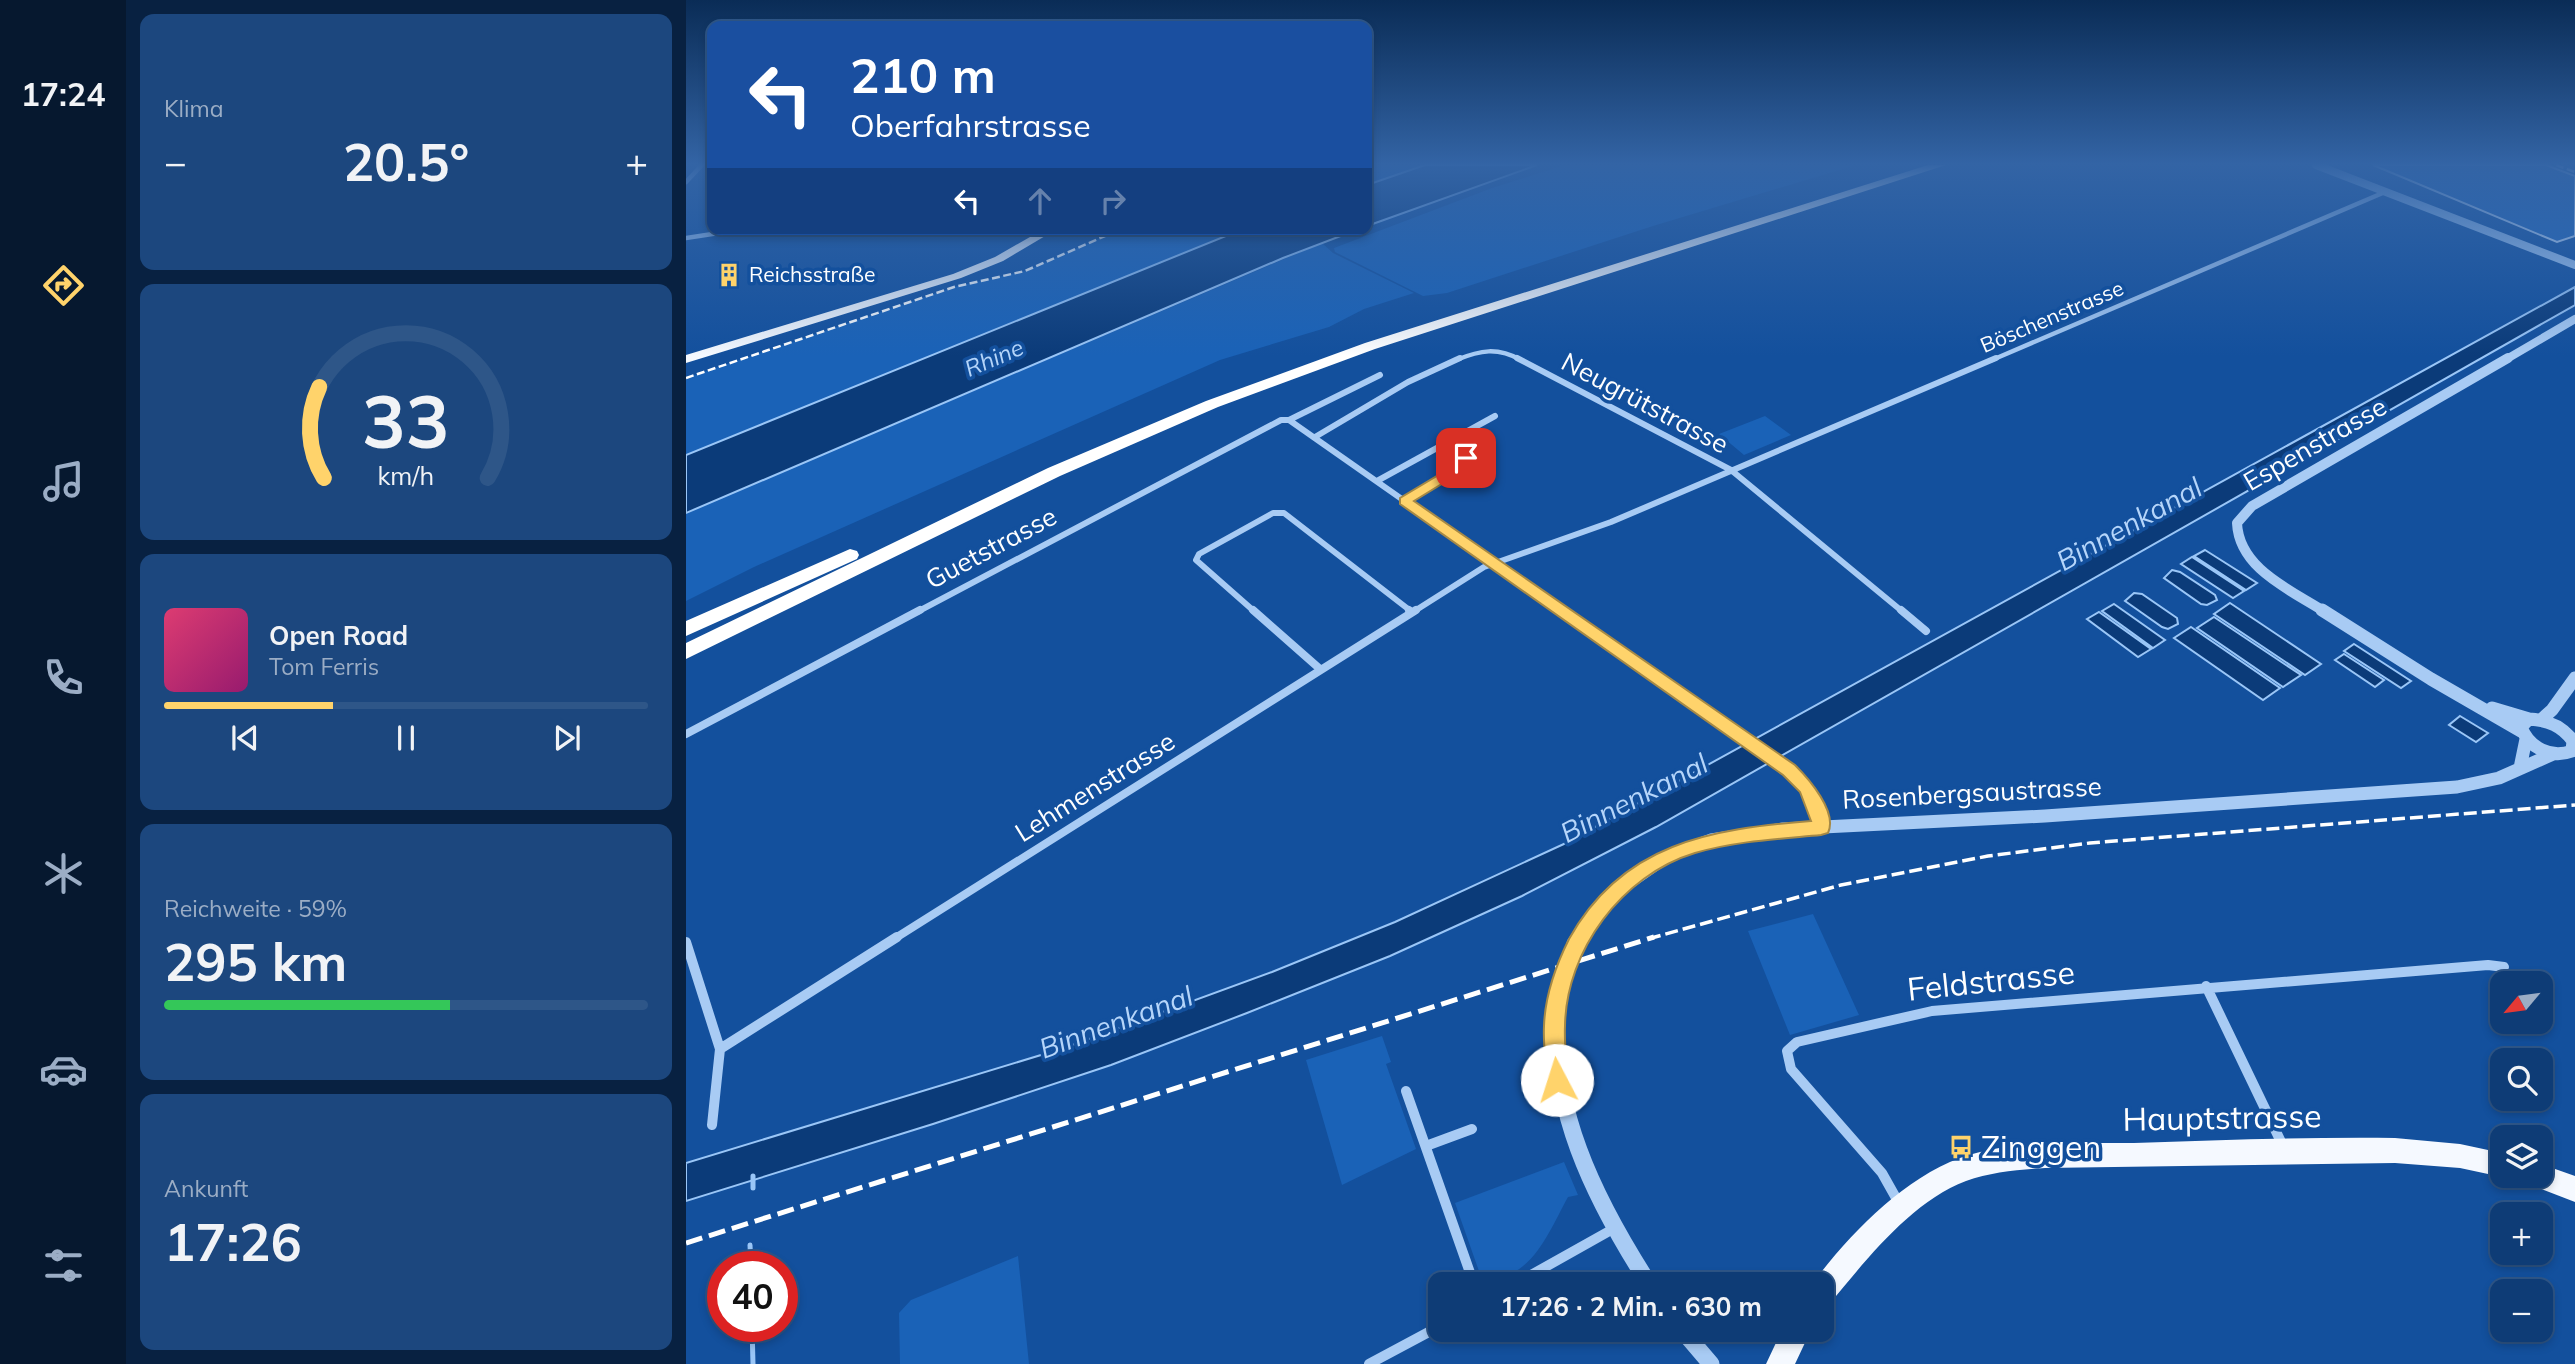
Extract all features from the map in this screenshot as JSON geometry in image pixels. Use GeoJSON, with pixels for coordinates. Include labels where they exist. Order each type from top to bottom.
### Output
{"type":"FeatureCollection","features":[{"type":"Feature","properties":{"kind":"highway"},"geometry":{"type":"LineString","coordinates":[[686,641],[1105,440],[1294,363],[1483,299],[1709,229]]}},
{"type":"Feature","properties":{"kind":"highway"},"geometry":{"type":"LineString","coordinates":[[686,652],[1054,472],[1175,419],[1303,368],[1740,229]]}},
{"type":"Feature","properties":{"kind":"highway"},"geometry":{"type":"LineString","coordinates":[[686,629],[909,527],[928,523]]}},
{"type":"Feature","properties":{"kind":"highway"},"geometry":{"type":"LineString","coordinates":[[686,659],[737,628]]}},
{"type":"Feature","properties":{"kind":"main road"},"geometry":{"type":"LineString","coordinates":[[686,359],[968,272],[999,259],[1040,235]]}},
{"type":"Feature","properties":{"kind":"main road","name":"Hauptstrasse"},"geometry":{"type":"LineString","coordinates":[[1834,1280],[1877,1233],[1947,1177],[1994,1162],[2285,1151],[2444,1152],[2490,1162]]}},
{"type":"Feature","properties":{"kind":"main road"},"geometry":{"type":"LineString","coordinates":[[2553,1181],[2575,1189]]}},
{"type":"Feature","properties":{"kind":"main road"},"geometry":{"type":"LineString","coordinates":[[1780,1364],[1791,1342]]}},
{"type":"Feature","properties":{"kind":"street","name":"Böschenstrasse"},"geometry":{"type":"LineString","coordinates":[[1494,564],[1611,522],[2299,229]]}},
{"type":"Feature","properties":{"kind":"street"},"geometry":{"type":"LineString","coordinates":[[2480,229],[2575,265]]}},
{"type":"Feature","properties":{"kind":"street"},"geometry":{"type":"LineString","coordinates":[[686,238],[707,235]]}},
{"type":"Feature","properties":{"kind":"street","name":"Espenstrasse"},"geometry":{"type":"LineString","coordinates":[[2553,754],[2266,573],[2249,559],[2239,544],[2237,523],[2243,512],[2252,506],[2575,320]]}},
{"type":"Feature","properties":{"kind":"street","name":"Neugrütstrasse"},"geometry":{"type":"LineString","coordinates":[[1315,437],[1434,369],[1485,350],[1495,349],[1541,370],[1731,470],[1926,631]]}},
{"type":"Feature","properties":{"kind":"street","name":"Guetstrasse"},"geometry":{"type":"LineString","coordinates":[[686,734],[1202,460],[1380,375]]}},
{"type":"Feature","properties":{"kind":"street"},"geometry":{"type":"LineString","coordinates":[[1377,481],[1495,416]]}},
{"type":"Feature","properties":{"kind":"street"},"geometry":{"type":"LineString","coordinates":[[1289,420],[1789,770],[1806,787],[1816,806],[1821,828]]}},
{"type":"Feature","properties":{"kind":"street"},"geometry":{"type":"LineString","coordinates":[[1405,501],[1468,462],[1445,444]]}},
{"type":"Feature","properties":{"kind":"street"},"geometry":{"type":"LineString","coordinates":[[1320,669],[1196,560],[1199,554],[1273,513],[1284,513],[1412,612]]}},
{"type":"Feature","properties":{"kind":"street","name":"Lehmenstrasse"},"geometry":{"type":"LineString","coordinates":[[720,1049],[1320,669],[1484,567],[1494,564]]}},
{"type":"Feature","properties":{"kind":"street"},"geometry":{"type":"LineString","coordinates":[[2521,768],[2524,735],[2522,724],[2535,720],[2558,706],[2575,678]]}},
{"type":"Feature","properties":{"kind":"street","name":"Espenstrasse"},"geometry":{"type":"LineString","coordinates":[[2472,702],[2564,730]]}},
{"type":"Feature","properties":{"kind":"street"},"geometry":{"type":"LineString","coordinates":[[2553,754],[2568,754],[2572,751],[2573,741],[2564,730],[2558,706]]}},
{"type":"Feature","properties":{"kind":"street","name":"Rosenbergsaustrasse"},"geometry":{"type":"LineString","coordinates":[[1641,1272],[1614,1229],[1582,1162],[1557,1080],[1554,1025],[1560,989],[1570,957],[1586,928],[1612,894],[1633,876],[1666,857],[1690,846],[1737,835],[2457,787],[2488,782],[2553,754]]}},
{"type":"Feature","properties":{"kind":"street"},"geometry":{"type":"LineString","coordinates":[[686,942],[720,1049],[712,1125]]}},
{"type":"Feature","properties":{"kind":"street","name":"Feldstrasse"},"geometry":{"type":"LineString","coordinates":[[1903,1210],[1882,1173],[1791,1069],[1787,1051],[1797,1042],[1913,1013],[2206,986],[2487,965],[2504,967]]}},
{"type":"Feature","properties":{"kind":"street"},"geometry":{"type":"LineString","coordinates":[[2206,986],[2285,1151]]}},
{"type":"Feature","properties":{"kind":"street"},"geometry":{"type":"LineString","coordinates":[[1406,1091],[1470,1272]]}},
{"type":"Feature","properties":{"kind":"street"},"geometry":{"type":"LineString","coordinates":[[1426,1146],[1472,1129]]}},
{"type":"Feature","properties":{"kind":"street"},"geometry":{"type":"LineString","coordinates":[[1537,1272],[1614,1229]]}},
{"type":"Feature","properties":{"kind":"street"},"geometry":{"type":"LineString","coordinates":[[1369,1364],[1428,1332]]}},
{"type":"Feature","properties":{"kind":"street"},"geometry":{"type":"LineString","coordinates":[[1692,1342],[1711,1364]]}},
{"type":"Feature","properties":{"kind":"shaded area"},"geometry":{"type":"Polygon","coordinates":[[[1385,229],[1645,229],[1447,293],[1423,296],[1335,252],[1334,248],[1385,229]]]}},
{"type":"Feature","properties":{"kind":"shaded area"},"geometry":{"type":"Polygon","coordinates":[[[1107,235],[1228,235],[686,455],[686,378],[954,287],[1025,271],[1107,235]]]}},
{"type":"Feature","properties":{"kind":"shaded area"},"geometry":{"type":"Polygon","coordinates":[[[1322,243],[1333,253],[1414,293],[1364,309],[1329,327],[1220,360],[754,567],[686,601],[686,513],[1322,243]]]}},
{"type":"Feature","properties":{"kind":"shaded area"},"geometry":{"type":"Polygon","coordinates":[[[1765,416],[1791,435],[1744,455],[1719,434],[1765,416]]]}},
{"type":"Feature","properties":{"kind":"shaded area"},"geometry":{"type":"Polygon","coordinates":[[[1813,914],[1859,1015],[1790,1035],[1748,931],[1813,914]]]}},
{"type":"Feature","properties":{"kind":"shaded area"},"geometry":{"type":"Polygon","coordinates":[[[1382,1036],[1391,1062],[1386,1064],[1416,1149],[1342,1185],[1306,1060],[1382,1036]]]}},
{"type":"Feature","properties":{"kind":"shaded area"},"geometry":{"type":"Polygon","coordinates":[[[1564,1162],[1578,1195],[1568,1197],[1538,1250],[1528,1262],[1514,1272],[1479,1272],[1455,1203],[1564,1162]]]}},
{"type":"Feature","properties":{"kind":"shaded area"},"geometry":{"type":"Polygon","coordinates":[[[1018,1256],[1029,1364],[900,1364],[899,1313],[911,1300],[1018,1256]]]}},
{"type":"Feature","properties":{"kind":"water","name":"Rhine"},"geometry":{"type":"Polygon","coordinates":[[[1228,235],[1343,235],[1283,258],[686,513],[686,455],[1228,235]]]}},
{"type":"Feature","properties":{"kind":"water"},"geometry":{"type":"Polygon","coordinates":[[[2575,287],[2575,305],[1656,827],[1522,896],[1390,956],[1111,1065],[686,1201],[686,1163],[1064,1048],[1272,972],[1395,922],[1566,843],[2575,287]]]}},
{"type":"Feature","properties":{"kind":"water"},"geometry":{"type":"Polygon","coordinates":[[[2205,550],[2257,583],[2246,590],[2194,556],[2205,550]]]}},
{"type":"Feature","properties":{"kind":"water"},"geometry":{"type":"Polygon","coordinates":[[[2192,557],[2244,591],[2233,598],[2181,564],[2192,557]]]}},
{"type":"Feature","properties":{"kind":"water"},"geometry":{"type":"Polygon","coordinates":[[[2172,570],[2180,572],[2215,595],[2217,600],[2207,605],[2201,604],[2164,578],[2172,570]]]}},
{"type":"Feature","properties":{"kind":"water"},"geometry":{"type":"Polygon","coordinates":[[[2134,593],[2142,594],[2177,618],[2178,624],[2168,629],[2162,627],[2125,601],[2134,593]]]}},
{"type":"Feature","properties":{"kind":"water"},"geometry":{"type":"Polygon","coordinates":[[[2230,603],[2321,664],[2305,675],[2214,614],[2230,603]]]}},
{"type":"Feature","properties":{"kind":"water"},"geometry":{"type":"Polygon","coordinates":[[[2114,604],[2165,640],[2153,648],[2102,611],[2114,604]]]}},
{"type":"Feature","properties":{"kind":"water"},"geometry":{"type":"Polygon","coordinates":[[[2099,612],[2151,649],[2138,657],[2087,619],[2099,612]]]}},
{"type":"Feature","properties":{"kind":"water"},"geometry":{"type":"Polygon","coordinates":[[[2214,617],[2301,675],[2283,687],[2197,628],[2214,617]]]}},
{"type":"Feature","properties":{"kind":"water"},"geometry":{"type":"Polygon","coordinates":[[[2191,627],[2280,688],[2263,700],[2174,638],[2191,627]]]}},
{"type":"Feature","properties":{"kind":"water"},"geometry":{"type":"Polygon","coordinates":[[[2354,644],[2411,681],[2401,688],[2344,651],[2354,644]]]}},
{"type":"Feature","properties":{"kind":"water"},"geometry":{"type":"Polygon","coordinates":[[[2344,654],[2384,680],[2375,687],[2335,660],[2344,654]]]}},
{"type":"Feature","properties":{"kind":"water"},"geometry":{"type":"Polygon","coordinates":[[[2460,716],[2488,733],[2476,742],[2449,725],[2460,716]]]}},
{"type":"Feature","properties":{"kind":"building"},"geometry":{"type":"Polygon","coordinates":[[[2525,229],[2575,229],[2575,236],[2557,242],[2525,229]]]}},
{"type":"Feature","properties":{"kind":"waterway"},"geometry":{"type":"LineString","coordinates":[[753,1176],[753,1188]]}},
{"type":"Feature","properties":{"kind":"waterway"},"geometry":{"type":"LineString","coordinates":[[750,1245],[750,1251]]}},
{"type":"Feature","properties":{"kind":"waterway"},"geometry":{"type":"LineString","coordinates":[[752,1342],[753,1364]]}},
{"type":"Feature","properties":{"kind":"railway"},"geometry":{"type":"LineString","coordinates":[[686,378],[954,287],[1025,271],[1107,235]]}},
{"type":"Feature","properties":{"kind":"railway"},"geometry":{"type":"LineString","coordinates":[[1648,939],[1841,885],[1988,856],[2090,843],[2575,805]]}},
{"type":"Feature","properties":{"kind":"railway"},"geometry":{"type":"LineString","coordinates":[[686,1243],[1654,937]]}},
{"type":"Feature","properties":{"kind":"place","name":"Reichsstraße"},"geometry":{"type":"Point","coordinates":[729,275]}},
{"type":"Feature","properties":{"kind":"place","name":"Zinggen"},"geometry":{"type":"Point","coordinates":[1961,1147]}},
{"type":"Feature","properties":{"kind":"route"},"geometry":{"type":"LineString","coordinates":[[1466,458],[1466,464],[1405,501],[1789,770],[1806,787],[1816,806],[1821,828],[1747,834],[1690,846],[1633,876],[1612,894],[1586,928],[1570,957],[1560,989],[1554,1025],[1557,1080]]}},
{"type":"Feature","properties":{"kind":"water label","name":"Binnenkanal"},"geometry":{"type":"Point","coordinates":[2129,524]}},
{"type":"Feature","properties":{"kind":"water label","name":"Binnenkanal"},"geometry":{"type":"Point","coordinates":[1634,798]}},
{"type":"Feature","properties":{"kind":"water label","name":"Binnenkanal"},"geometry":{"type":"Point","coordinates":[1116,1022]}}]}
